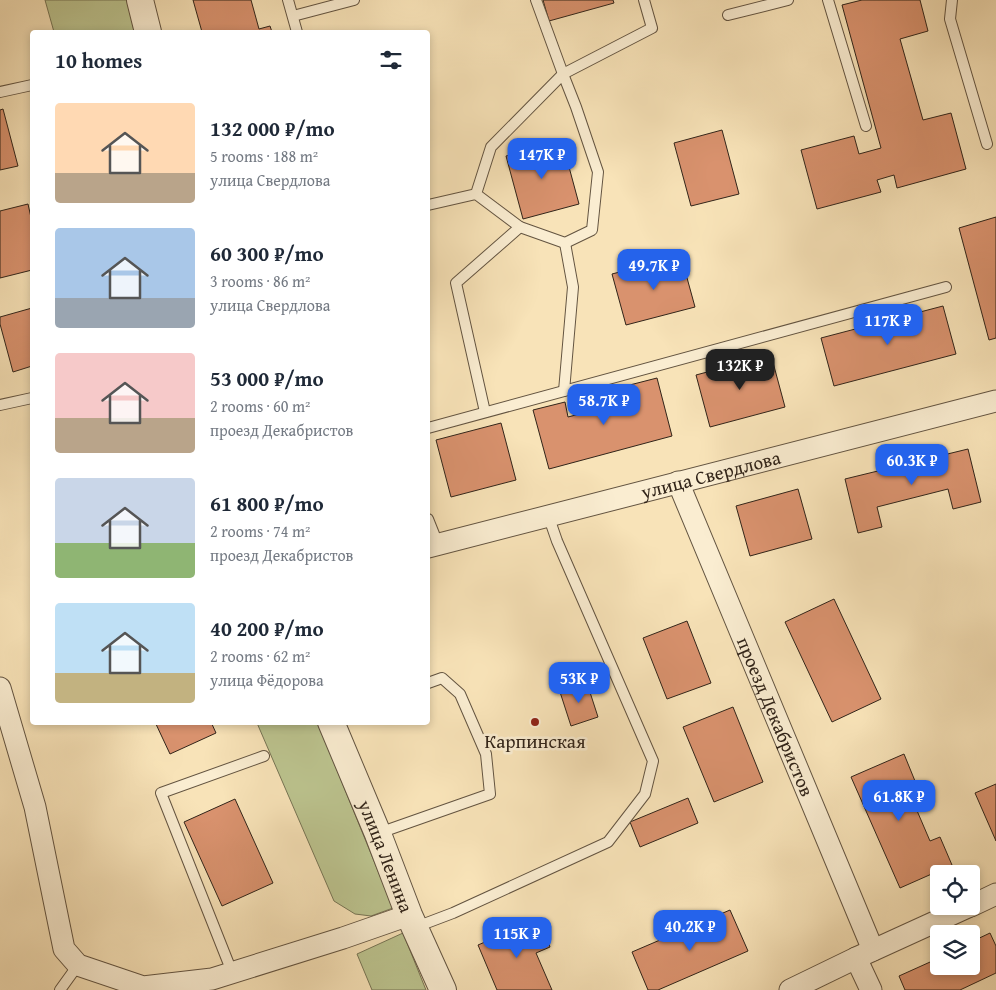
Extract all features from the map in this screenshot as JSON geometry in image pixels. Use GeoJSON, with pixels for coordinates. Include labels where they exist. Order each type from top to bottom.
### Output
{"type":"FeatureCollection","features":[{"type":"Feature","properties":{"kind":"street"},"geometry":{"type":"LineString","coordinates":[[140,0],[148,30]]}},
{"type":"Feature","properties":{"kind":"street","name":"улица Свердлова"},"geometry":{"type":"LineString","coordinates":[[432,546],[996,400]]}},
{"type":"Feature","properties":{"kind":"street","name":"проезд Декабристов"},"geometry":{"type":"LineString","coordinates":[[678,482],[865,954],[871,990]]}},
{"type":"Feature","properties":{"kind":"street"},"geometry":{"type":"LineString","coordinates":[[0,688],[35,807],[64,949],[78,965],[143,987],[212,979],[343,938],[412,921]]}},
{"type":"Feature","properties":{"kind":"street","name":"улица Ленина"},"geometry":{"type":"LineString","coordinates":[[332,725],[442,990]]}},
{"type":"Feature","properties":{"kind":"street"},"geometry":{"type":"LineString","coordinates":[[980,902],[996,894]]}},
{"type":"Feature","properties":{"kind":"street"},"geometry":{"type":"LineString","coordinates":[[790,990],[951,915]]}},
{"type":"Feature","properties":{"kind":"lane"},"geometry":{"type":"LineString","coordinates":[[288,0],[296,30]]}},
{"type":"Feature","properties":{"kind":"lane"},"geometry":{"type":"LineString","coordinates":[[293,16],[354,0]]}},
{"type":"Feature","properties":{"kind":"lane"},"geometry":{"type":"LineString","coordinates":[[430,205],[476,194],[520,227],[564,243],[592,230],[598,172],[536,0]]}},
{"type":"Feature","properties":{"kind":"lane"},"geometry":{"type":"LineString","coordinates":[[476,194],[491,147],[563,74],[652,28],[644,0]]}},
{"type":"Feature","properties":{"kind":"lane"},"geometry":{"type":"LineString","coordinates":[[728,15],[788,0]]}},
{"type":"Feature","properties":{"kind":"lane"},"geometry":{"type":"LineString","coordinates":[[828,0],[866,126]]}},
{"type":"Feature","properties":{"kind":"lane"},"geometry":{"type":"LineString","coordinates":[[952,0],[950,19],[987,144]]}},
{"type":"Feature","properties":{"kind":"lane"},"geometry":{"type":"LineString","coordinates":[[0,92],[30,85]]}},
{"type":"Feature","properties":{"kind":"lane"},"geometry":{"type":"LineString","coordinates":[[485,412],[456,283],[520,227]]}},
{"type":"Feature","properties":{"kind":"lane"},"geometry":{"type":"LineString","coordinates":[[564,243],[572,286],[564,391]]}},
{"type":"Feature","properties":{"kind":"lane"},"geometry":{"type":"LineString","coordinates":[[430,427],[946,286]]}},
{"type":"Feature","properties":{"kind":"lane"},"geometry":{"type":"LineString","coordinates":[[0,405],[30,398]]}},
{"type":"Feature","properties":{"kind":"lane"},"geometry":{"type":"LineString","coordinates":[[412,921],[453,913],[608,842],[645,794],[653,761],[557,541],[548,516]]}},
{"type":"Feature","properties":{"kind":"lane"},"geometry":{"type":"LineString","coordinates":[[430,532],[432,546]]}},
{"type":"Feature","properties":{"kind":"lane"},"geometry":{"type":"LineString","coordinates":[[378,834],[490,794],[486,754],[460,694],[442,678],[430,682]]}},
{"type":"Feature","properties":{"kind":"lane"},"geometry":{"type":"LineString","coordinates":[[232,972],[161,794],[264,756]]}},
{"type":"Feature","properties":{"kind":"lane"},"geometry":{"type":"LineString","coordinates":[[60,990],[78,965]]}},
{"type":"Feature","properties":{"kind":"green space"},"geometry":{"type":"Polygon","coordinates":[[[45,0],[127,0],[134,30],[53,30],[45,0]]]}},
{"type":"Feature","properties":{"kind":"green space"},"geometry":{"type":"Polygon","coordinates":[[[258,725],[319,725],[393,908],[371,916],[355,914],[334,901],[258,725]]]}},
{"type":"Feature","properties":{"kind":"green space"},"geometry":{"type":"Polygon","coordinates":[[[403,933],[426,990],[372,990],[357,954],[403,933]]]}},
{"type":"Feature","properties":{"kind":"building"},"geometry":{"type":"Polygon","coordinates":[[[193,0],[251,0],[259,29],[270,26],[271,30],[201,30],[193,0]]]}},
{"type":"Feature","properties":{"kind":"building"},"geometry":{"type":"Polygon","coordinates":[[[543,0],[613,0],[614,3],[549,21],[543,0]]]}},
{"type":"Feature","properties":{"kind":"building"},"geometry":{"type":"Polygon","coordinates":[[[862,0],[920,0],[928,31],[900,39],[923,120],[951,113],[966,169],[897,188],[894,175],[877,180],[881,192],[817,209],[801,150],[854,136],[859,154],[881,148],[842,5],[862,0]]]}},
{"type":"Feature","properties":{"kind":"building"},"geometry":{"type":"Polygon","coordinates":[[[3,109],[18,166],[0,170],[0,110],[3,109]]]}},
{"type":"Feature","properties":{"kind":"building"},"geometry":{"type":"Polygon","coordinates":[[[722,130],[739,194],[691,206],[674,143],[722,130]]]}},
{"type":"Feature","properties":{"kind":"building"},"geometry":{"type":"Polygon","coordinates":[[[562,141],[579,204],[523,219],[506,156],[562,141]]]}},
{"type":"Feature","properties":{"kind":"building"},"geometry":{"type":"Polygon","coordinates":[[[28,204],[30,213],[30,270],[0,278],[0,211],[28,204]]]}},
{"type":"Feature","properties":{"kind":"building"},"geometry":{"type":"Polygon","coordinates":[[[996,217],[996,338],[989,340],[959,228],[996,217]]]}},
{"type":"Feature","properties":{"kind":"building"},"geometry":{"type":"Polygon","coordinates":[[[681,256],[695,307],[626,325],[612,274],[681,256]]]}},
{"type":"Feature","properties":{"kind":"building"},"geometry":{"type":"Polygon","coordinates":[[[943,306],[956,354],[834,386],[821,338],[943,306]]]}},
{"type":"Feature","properties":{"kind":"building"},"geometry":{"type":"Polygon","coordinates":[[[30,309],[30,367],[13,372],[0,324],[0,317],[30,309]]]}},
{"type":"Feature","properties":{"kind":"building"},"geometry":{"type":"Polygon","coordinates":[[[771,355],[785,407],[710,427],[696,375],[771,355]]]}},
{"type":"Feature","properties":{"kind":"building"},"geometry":{"type":"Polygon","coordinates":[[[657,378],[672,436],[549,469],[533,410],[565,402],[568,417],[622,403],[618,388],[657,378]]]}},
{"type":"Feature","properties":{"kind":"building"},"geometry":{"type":"Polygon","coordinates":[[[501,423],[516,480],[451,497],[436,440],[501,423]]]}},
{"type":"Feature","properties":{"kind":"building"},"geometry":{"type":"Polygon","coordinates":[[[968,449],[981,502],[953,509],[948,489],[877,507],[882,527],[858,533],[845,479],[968,449]]]}},
{"type":"Feature","properties":{"kind":"building"},"geometry":{"type":"Polygon","coordinates":[[[798,489],[812,539],[750,556],[736,506],[798,489]]]}},
{"type":"Feature","properties":{"kind":"building"},"geometry":{"type":"Polygon","coordinates":[[[834,599],[881,699],[832,722],[785,622],[834,599]]]}},
{"type":"Feature","properties":{"kind":"building"},"geometry":{"type":"Polygon","coordinates":[[[687,621],[711,683],[667,699],[643,638],[687,621]]]}},
{"type":"Feature","properties":{"kind":"building"},"geometry":{"type":"Polygon","coordinates":[[[587,683],[598,717],[571,726],[560,692],[587,683]]]}},
{"type":"Feature","properties":{"kind":"building"},"geometry":{"type":"Polygon","coordinates":[[[733,707],[763,782],[714,802],[683,727],[733,707]]]}},
{"type":"Feature","properties":{"kind":"building"},"geometry":{"type":"Polygon","coordinates":[[[156,725],[212,725],[216,733],[170,754],[156,725]]]}},
{"type":"Feature","properties":{"kind":"building"},"geometry":{"type":"Polygon","coordinates":[[[904,754],[915,781],[906,785],[930,841],[940,837],[952,865],[930,865],[930,875],[900,888],[851,777],[904,754]]]}},
{"type":"Feature","properties":{"kind":"building"},"geometry":{"type":"Polygon","coordinates":[[[996,784],[996,841],[975,793],[996,784]]]}},
{"type":"Feature","properties":{"kind":"building"},"geometry":{"type":"Polygon","coordinates":[[[688,798],[698,823],[640,847],[630,822],[688,798]]]}},
{"type":"Feature","properties":{"kind":"building"},"geometry":{"type":"Polygon","coordinates":[[[235,799],[273,883],[222,906],[184,822],[235,799]]]}},
{"type":"Feature","properties":{"kind":"building"},"geometry":{"type":"Polygon","coordinates":[[[730,910],[748,951],[658,990],[648,990],[632,952],[730,910]]]}},
{"type":"Feature","properties":{"kind":"building"},"geometry":{"type":"Polygon","coordinates":[[[539,919],[550,947],[536,953],[552,990],[497,990],[478,945],[539,919]]]}},
{"type":"Feature","properties":{"kind":"building"},"geometry":{"type":"Polygon","coordinates":[[[990,933],[996,946],[996,973],[960,990],[905,990],[899,976],[930,962],[930,975],[980,975],[980,938],[990,933]]]}},
{"type":"Feature","properties":{"kind":"place","name":"Карпинская"},"geometry":{"type":"Point","coordinates":[535,722]}}]}
